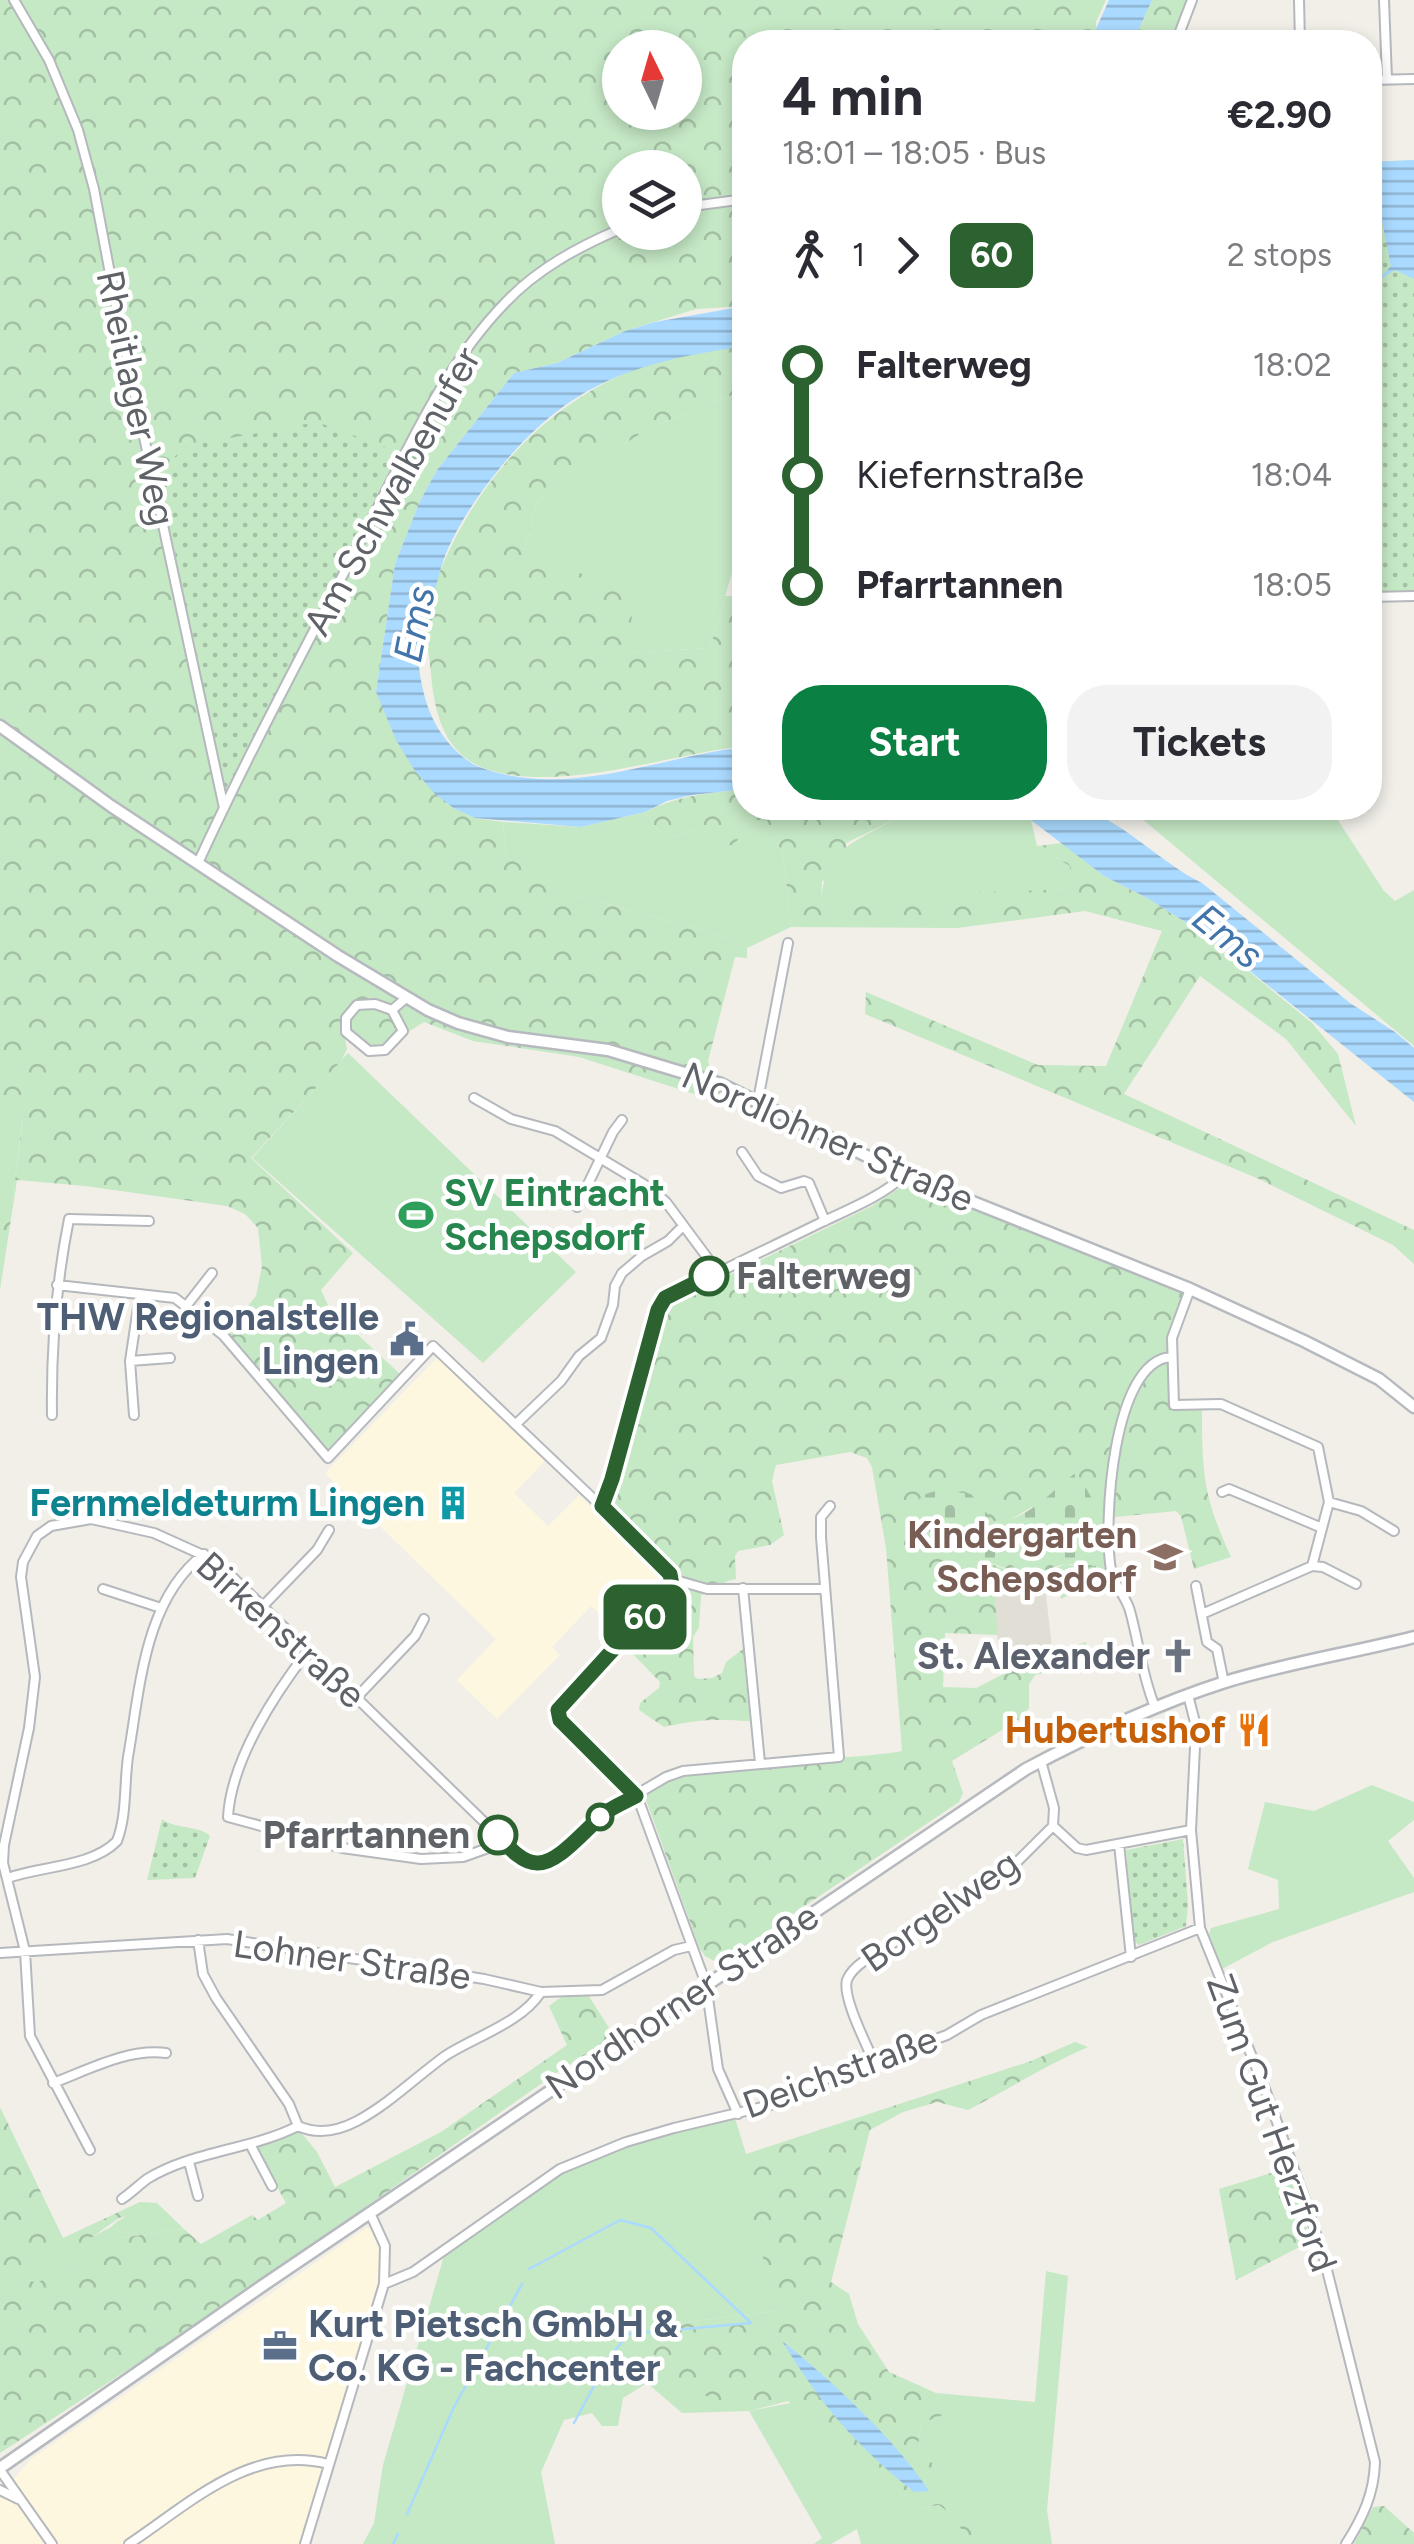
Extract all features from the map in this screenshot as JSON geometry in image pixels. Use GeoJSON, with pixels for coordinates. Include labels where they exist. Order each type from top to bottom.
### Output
{"type":"FeatureCollection","features":[{"type":"Feature","properties":{"kind":"main road","name":"Nordlohner Straße"},"geometry":{"type":"LineString","coordinates":[[0,726],[111,806],[406,998],[486,1032],[628,1055],[689,1072],[758,1100],[905,1175],[1190,1289],[1351,1364],[1414,1407]]}},
{"type":"Feature","properties":{"kind":"main road","name":"Nordhorner Straße"},"geometry":{"type":"LineString","coordinates":[[0,2469],[370,2212],[977,1800],[1041,1761],[1155,1707],[1224,1682],[1414,1637]]}},
{"type":"Feature","properties":{"kind":"street","name":"Rheitlager Weg"},"geometry":{"type":"LineString","coordinates":[[14,0],[50,60],[78,130],[94,189],[224,808]]}},
{"type":"Feature","properties":{"kind":"street"},"geometry":{"type":"LineString","coordinates":[[1181,30],[1192,0]]}},
{"type":"Feature","properties":{"kind":"street"},"geometry":{"type":"LineString","coordinates":[[1299,0],[1300,30]]}},
{"type":"Feature","properties":{"kind":"street"},"geometry":{"type":"LineString","coordinates":[[1384,0],[1387,79]]}},
{"type":"Feature","properties":{"kind":"street"},"geometry":{"type":"LineString","coordinates":[[1382,79],[1414,79]]}},
{"type":"Feature","properties":{"kind":"street"},"geometry":{"type":"LineString","coordinates":[[702,205],[732,201]]}},
{"type":"Feature","properties":{"kind":"street","name":"Am Schwalbenufer"},"geometry":{"type":"LineString","coordinates":[[198,864],[430,406],[456,364],[489,320],[527,283],[566,256],[602,239]]}},
{"type":"Feature","properties":{"kind":"street"},"geometry":{"type":"LineString","coordinates":[[1382,596],[1414,596]]}},
{"type":"Feature","properties":{"kind":"street"},"geometry":{"type":"LineString","coordinates":[[758,1100],[788,943]]}},
{"type":"Feature","properties":{"kind":"street"},"geometry":{"type":"LineString","coordinates":[[392,1010],[406,998]]}},
{"type":"Feature","properties":{"kind":"street"},"geometry":{"type":"LineString","coordinates":[[375,1004],[392,1010],[403,1031],[385,1050],[369,1051],[346,1032],[346,1018],[358,1005],[375,1004]]}},
{"type":"Feature","properties":{"kind":"street"},"geometry":{"type":"LineString","coordinates":[[474,1098],[510,1119],[555,1132],[658,1194],[718,1272]]}},
{"type":"Feature","properties":{"kind":"street"},"geometry":{"type":"LineString","coordinates":[[577,1206],[622,1120]]}},
{"type":"Feature","properties":{"kind":"street"},"geometry":{"type":"LineString","coordinates":[[742,1152],[758,1176],[781,1188],[808,1183],[825,1221]]}},
{"type":"Feature","properties":{"kind":"street"},"geometry":{"type":"LineString","coordinates":[[602,1506],[660,1304],[665,1298],[887,1191],[905,1175]]}},
{"type":"Feature","properties":{"kind":"street"},"geometry":{"type":"LineString","coordinates":[[52,1415],[57,1285],[69,1219],[148,1221]]}},
{"type":"Feature","properties":{"kind":"street"},"geometry":{"type":"LineString","coordinates":[[516,1424],[601,1338],[613,1305],[614,1286],[622,1272],[683,1226]]}},
{"type":"Feature","properties":{"kind":"street"},"geometry":{"type":"LineString","coordinates":[[186,1304],[212,1274]]}},
{"type":"Feature","properties":{"kind":"street"},"geometry":{"type":"LineString","coordinates":[[57,1285],[174,1298],[186,1304],[224,1335],[328,1458],[433,1346],[602,1506],[672,1579],[707,1589],[825,1589]]}},
{"type":"Feature","properties":{"kind":"street"},"geometry":{"type":"LineString","coordinates":[[1190,1289],[1172,1338],[1174,1405],[1220,1404],[1318,1447],[1329,1502],[1312,1566]]}},
{"type":"Feature","properties":{"kind":"street"},"geometry":{"type":"LineString","coordinates":[[134,1414],[130,1360],[140,1294]]}},
{"type":"Feature","properties":{"kind":"street"},"geometry":{"type":"LineString","coordinates":[[1155,1707],[1129,1606],[1112,1575],[1110,1527],[1120,1425],[1129,1396],[1146,1366],[1158,1358],[1171,1357]]}},
{"type":"Feature","properties":{"kind":"street"},"geometry":{"type":"LineString","coordinates":[[130,1360],[170,1358]]}},
{"type":"Feature","properties":{"kind":"street"},"geometry":{"type":"LineString","coordinates":[[1222,1492],[1230,1489],[1322,1528]]}},
{"type":"Feature","properties":{"kind":"street"},"geometry":{"type":"LineString","coordinates":[[1329,1502],[1361,1511],[1394,1531]]}},
{"type":"Feature","properties":{"kind":"street"},"geometry":{"type":"LineString","coordinates":[[636,1796],[683,1771],[840,1758],[821,1517],[830,1506]]}},
{"type":"Feature","properties":{"kind":"street","name":"Birkenstraße"},"geometry":{"type":"LineString","coordinates":[[90,2150],[30,2036],[25,1952],[3,1863],[29,1728],[34,1677],[22,1577],[28,1548],[51,1526],[91,1519],[154,1534],[216,1561],[519,1856],[532,1863],[542,1863],[560,1854],[610,1810],[636,1796]]}},
{"type":"Feature","properties":{"kind":"street"},"geometry":{"type":"LineString","coordinates":[[263,1606],[316,1550],[328,1530]]}},
{"type":"Feature","properties":{"kind":"street"},"geometry":{"type":"LineString","coordinates":[[8,1878],[110,1849],[117,1841],[146,1658],[161,1608],[176,1580],[204,1554]]}},
{"type":"Feature","properties":{"kind":"street"},"geometry":{"type":"LineString","coordinates":[[1202,1614],[1312,1566],[1356,1584]]}},
{"type":"Feature","properties":{"kind":"street"},"geometry":{"type":"LineString","coordinates":[[672,1579],[670,1590],[558,1710],[560,1720],[636,1796],[706,1984],[718,2069],[738,2114]]}},
{"type":"Feature","properties":{"kind":"street"},"geometry":{"type":"LineString","coordinates":[[1196,1586],[1207,1642],[1217,1649],[1224,1682]]}},
{"type":"Feature","properties":{"kind":"street"},"geometry":{"type":"LineString","coordinates":[[743,1588],[760,1763]]}},
{"type":"Feature","properties":{"kind":"street"},"geometry":{"type":"LineString","coordinates":[[103,1589],[161,1608]]}},
{"type":"Feature","properties":{"kind":"street"},"geometry":{"type":"LineString","coordinates":[[357,1698],[424,1620]]}},
{"type":"Feature","properties":{"kind":"street"},"geometry":{"type":"LineString","coordinates":[[308,1652],[254,1736],[233,1790],[228,1817],[342,1848],[421,1859],[463,1857],[505,1842]]}},
{"type":"Feature","properties":{"kind":"street","name":"Zum Gut Herzford"},"geometry":{"type":"LineString","coordinates":[[1188,1695],[1196,1726],[1192,1830],[1200,1928],[1266,2089],[1304,2196],[1324,2258],[1374,2462],[1374,2488],[1346,2544]]}},
{"type":"Feature","properties":{"kind":"street","name":"Borgelweg"},"geometry":{"type":"LineString","coordinates":[[873,2060],[846,1988],[850,1975],[864,1961],[988,1884],[1053,1826],[1054,1808],[1041,1761]]}},
{"type":"Feature","properties":{"kind":"street","name":"Borgelweg"},"geometry":{"type":"LineString","coordinates":[[1053,1826],[1076,1848],[1086,1850],[1192,1830]]}},
{"type":"Feature","properties":{"kind":"street"},"geometry":{"type":"LineString","coordinates":[[1119,1844],[1131,1958]]}},
{"type":"Feature","properties":{"kind":"street","name":"Deichstraße"},"geometry":{"type":"LineString","coordinates":[[384,2284],[413,2272],[560,2170],[642,2137],[779,2103],[804,2086],[948,2035],[981,2016],[1200,1928]]}},
{"type":"Feature","properties":{"kind":"street"},"geometry":{"type":"LineString","coordinates":[[198,1940],[203,1974],[289,2104],[298,2126]]}},
{"type":"Feature","properties":{"kind":"street","name":"Lohner Straße"},"geometry":{"type":"LineString","coordinates":[[0,1954],[198,1940],[247,1941],[484,1979],[541,1992],[602,1990],[674,1950],[692,1946]]}},
{"type":"Feature","properties":{"kind":"street"},"geometry":{"type":"LineString","coordinates":[[122,2199],[149,2178],[189,2162],[251,2146],[298,2126],[322,2132],[357,2120],[445,2056],[529,2009],[541,1992]]}},
{"type":"Feature","properties":{"kind":"street"},"geometry":{"type":"LineString","coordinates":[[53,2082],[151,2051],[166,2053]]}},
{"type":"Feature","properties":{"kind":"street"},"geometry":{"type":"LineString","coordinates":[[251,2146],[272,2186]]}},
{"type":"Feature","properties":{"kind":"street"},"geometry":{"type":"LineString","coordinates":[[189,2162],[198,2196]]}},
{"type":"Feature","properties":{"kind":"street"},"geometry":{"type":"LineString","coordinates":[[305,2544],[384,2284],[386,2246],[370,2212]]}},
{"type":"Feature","properties":{"kind":"street"},"geometry":{"type":"LineString","coordinates":[[129,2544],[224,2480],[256,2466],[292,2458],[328,2464]]}},
{"type":"Feature","properties":{"kind":"street"},"geometry":{"type":"LineString","coordinates":[[0,2469],[52,2544]]}},
{"type":"Feature","properties":{"kind":"street"},"geometry":{"type":"LineString","coordinates":[[0,2490],[22,2502]]}},
{"type":"Feature","properties":{"kind":"shaded area"},"geometry":{"type":"Polygon","coordinates":[[[438,1357],[545,1461],[514,1493],[548,1526],[579,1495],[664,1582],[660,1592],[620,1633],[591,1606],[552,1647],[560,1655],[497,1719],[457,1680],[496,1639],[325,1473],[438,1357]]]}},
{"type":"Feature","properties":{"kind":"shaded area"},"geometry":{"type":"Polygon","coordinates":[[[1035,1582],[1037,1595],[1046,1594],[1052,1649],[1000,1671],[994,1585],[1035,1582]]]}},
{"type":"Feature","properties":{"kind":"shaded area"},"geometry":{"type":"Polygon","coordinates":[[[366,2228],[371,2229],[379,2250],[379,2279],[300,2544],[0,2544],[0,2495],[31,2459],[366,2228]]]}},
{"type":"Feature","properties":{"kind":"green space"},"geometry":{"type":"Polygon","coordinates":[[[0,0],[1106,0],[1096,30],[732,30],[732,307],[696,309],[625,331],[557,363],[514,373],[437,470],[395,564],[376,692],[386,714],[455,809],[475,818],[503,822],[506,857],[573,895],[714,933],[747,948],[747,958],[735,957],[708,1061],[720,1093],[710,1099],[579,1057],[473,1041],[424,1022],[378,1051],[348,1036],[341,1061],[251,1158],[353,1253],[321,1290],[330,1309],[400,1374],[328,1457],[224,1335],[256,1296],[262,1266],[258,1228],[245,1214],[227,1206],[17,1180],[0,1290],[0,1207],[12,1203],[23,1118],[0,1123],[0,0]]]}},
{"type":"Feature","properties":{"kind":"green space"},"geometry":{"type":"Polygon","coordinates":[[[1152,0],[1188,0],[1175,30],[1138,30],[1152,0]]]}},
{"type":"Feature","properties":{"kind":"green space"},"geometry":{"type":"Polygon","coordinates":[[[1414,160],[1414,598],[1382,599],[1382,161],[1414,160]]]}},
{"type":"Feature","properties":{"kind":"green space"},"geometry":{"type":"Polygon","coordinates":[[[732,348],[732,395],[649,428],[537,502],[524,550],[636,596],[625,653],[710,648],[725,596],[732,596],[732,748],[573,776],[506,774],[477,765],[455,748],[442,726],[432,687],[426,631],[427,607],[459,530],[507,462],[567,406],[641,367],[732,348]]]}},
{"type":"Feature","properties":{"kind":"green space"},"geometry":{"type":"Polygon","coordinates":[[[732,395],[732,573],[710,648],[625,653],[524,550],[537,502],[649,428],[732,395]]]}},
{"type":"Feature","properties":{"kind":"green space"},"geometry":{"type":"Polygon","coordinates":[[[317,422],[399,452],[226,795],[158,471],[187,446],[317,422]]]}},
{"type":"Feature","properties":{"kind":"green space"},"geometry":{"type":"Polygon","coordinates":[[[732,791],[732,820],[753,820],[733,846],[691,831],[664,839],[645,812],[670,802],[732,791]]]}},
{"type":"Feature","properties":{"kind":"green space"},"geometry":{"type":"Polygon","coordinates":[[[645,812],[664,839],[691,831],[733,845],[752,820],[758,820],[783,852],[791,927],[747,948],[714,933],[573,895],[506,857],[503,822],[581,827],[645,812]]]}},
{"type":"Feature","properties":{"kind":"green space"},"geometry":{"type":"Polygon","coordinates":[[[757,820],[894,820],[846,843],[849,872],[822,881],[821,906],[883,896],[1073,889],[1070,866],[1037,846],[1062,843],[1104,876],[1202,933],[1312,1023],[1338,1054],[1356,1126],[1286,1039],[1200,976],[1124,1094],[1414,1230],[1414,1264],[1393,1245],[1259,1179],[865,1014],[866,992],[1038,1065],[1106,1066],[1162,931],[1085,911],[957,928],[791,927],[783,852],[757,820]]]}},
{"type":"Feature","properties":{"kind":"green space"},"geometry":{"type":"Polygon","coordinates":[[[894,820],[1031,820],[1037,846],[1070,866],[1074,889],[881,897],[821,907],[827,873],[853,842],[894,820]]]}},
{"type":"Feature","properties":{"kind":"green space"},"geometry":{"type":"Polygon","coordinates":[[[1143,820],[1338,820],[1384,891],[1395,901],[1414,890],[1414,1046],[1143,820]]]}},
{"type":"Feature","properties":{"kind":"green space","name":"SV Eintracht Schepsdorf"},"geometry":{"type":"Polygon","coordinates":[[[348,1053],[576,1272],[483,1363],[252,1158],[348,1053]]]}},
{"type":"Feature","properties":{"kind":"green space"},"geometry":{"type":"Polygon","coordinates":[[[23,1116],[12,1203],[0,1207],[0,1123],[23,1116]]]}},
{"type":"Feature","properties":{"kind":"green space"},"geometry":{"type":"Polygon","coordinates":[[[906,1184],[1187,1290],[1175,1336],[1178,1407],[1202,1407],[1206,1484],[1231,1557],[1194,1569],[1181,1516],[1176,1511],[1115,1517],[1109,1526],[1110,1573],[1061,1599],[1060,1592],[1037,1595],[1035,1582],[994,1585],[998,1635],[945,1633],[943,1687],[976,1688],[1039,1656],[1086,1642],[1089,1661],[1076,1671],[1061,1668],[1035,1675],[1029,1684],[1029,1708],[1018,1720],[952,1761],[963,1793],[959,1802],[716,1962],[699,1947],[645,1797],[662,1785],[690,1775],[902,1751],[886,1548],[872,1467],[867,1458],[850,1452],[776,1465],[772,1481],[784,1535],[770,1545],[738,1551],[736,1579],[701,1595],[699,1627],[693,1637],[694,1676],[712,1678],[722,1673],[726,1662],[743,1649],[750,1721],[707,1720],[664,1727],[639,1710],[640,1703],[659,1688],[660,1682],[626,1647],[679,1591],[681,1582],[666,1561],[625,1524],[613,1501],[661,1314],[668,1305],[872,1206],[906,1184]],[[970,1494],[930,1532],[977,1558],[1015,1572],[1037,1574],[1066,1564],[1087,1569],[1032,1507],[1006,1522],[993,1521],[970,1494]]]}},
{"type":"Feature","properties":{"kind":"green space"},"geometry":{"type":"Polygon","coordinates":[[[1074,1474],[1103,1517],[1099,1564],[1091,1567],[1064,1564],[1025,1573],[1001,1567],[941,1540],[926,1528],[916,1511],[924,1495],[937,1491],[971,1494],[993,1521],[1004,1521],[1026,1512],[1074,1474]]]}},
{"type":"Feature","properties":{"kind":"green space"},"geometry":{"type":"Polygon","coordinates":[[[1372,1785],[1414,1802],[1414,1820],[1388,1841],[1414,1878],[1414,1892],[1273,1942],[1222,1969],[1209,1934],[1211,1928],[1279,1909],[1278,1880],[1248,1869],[1265,1802],[1314,1811],[1372,1785]]]}},
{"type":"Feature","properties":{"kind":"green space"},"geometry":{"type":"Polygon","coordinates":[[[162,1819],[210,1836],[195,1878],[147,1880],[162,1819]]]}},
{"type":"Feature","properties":{"kind":"green space"},"geometry":{"type":"Polygon","coordinates":[[[1183,1839],[1186,1926],[1139,1945],[1134,1941],[1126,1850],[1183,1839]]]}},
{"type":"Feature","properties":{"kind":"green space"},"geometry":{"type":"Polygon","coordinates":[[[588,1995],[615,2037],[565,2067],[210,2316],[0,2453],[0,2107],[63,2238],[140,2202],[157,2203],[139,2214],[119,2218],[88,2240],[29,2270],[29,2280],[36,2283],[86,2260],[120,2238],[184,2229],[201,2244],[252,2215],[258,2220],[286,2203],[255,2147],[299,2130],[317,2152],[335,2187],[441,2132],[567,2045],[549,2006],[563,1996],[588,1995]]]}},
{"type":"Feature","properties":{"kind":"green space"},"geometry":{"type":"Polygon","coordinates":[[[1075,2042],[1088,2047],[968,2110],[937,2102],[903,2112],[870,2130],[831,2282],[849,2294],[858,2324],[889,2372],[936,2393],[943,2415],[922,2423],[918,2444],[993,2544],[969,2544],[957,2523],[939,2505],[921,2508],[788,2401],[749,2411],[675,2385],[661,2376],[640,2342],[646,2327],[777,2311],[750,2207],[746,2154],[1031,2061],[1075,2042]]]}},
{"type":"Feature","properties":{"kind":"green space"},"geometry":{"type":"Polygon","coordinates":[[[735,2118],[746,2154],[777,2311],[646,2327],[749,2411],[682,2413],[647,2383],[623,2398],[618,2426],[602,2426],[592,2413],[564,2420],[541,2472],[555,2544],[363,2544],[374,2523],[383,2465],[446,2249],[561,2171],[625,2145],[711,2120],[735,2118]]]}},
{"type":"Feature","properties":{"kind":"green space"},"geometry":{"type":"Polygon","coordinates":[[[1287,2168],[1311,2241],[1236,2280],[1219,2189],[1287,2168]]]}},
{"type":"Feature","properties":{"kind":"green space"},"geometry":{"type":"Polygon","coordinates":[[[157,2203],[184,2229],[120,2238],[86,2260],[36,2283],[29,2280],[28,2270],[157,2203]]]}},
{"type":"Feature","properties":{"kind":"green space"},"geometry":{"type":"Polygon","coordinates":[[[1046,2271],[1068,2276],[1047,2510],[1052,2544],[993,2544],[918,2444],[922,2423],[942,2415],[936,2393],[1035,2402],[1046,2271]]]}},
{"type":"Feature","properties":{"kind":"green space"},"geometry":{"type":"Polygon","coordinates":[[[791,2403],[921,2508],[940,2505],[969,2544],[861,2544],[857,2529],[831,2544],[814,2544],[822,2538],[749,2411],[791,2403]]]}},
{"type":"Feature","properties":{"kind":"green space"},"geometry":{"type":"Polygon","coordinates":[[[1384,2506],[1414,2533],[1414,2544],[1354,2544],[1373,2507],[1384,2506]]]}},
{"type":"Feature","properties":{"kind":"water"},"geometry":{"type":"Polygon","coordinates":[[[1109,0],[1152,0],[1138,30],[1095,30],[1109,0]]]}},
{"type":"Feature","properties":{"kind":"water"},"geometry":{"type":"Polygon","coordinates":[[[1414,160],[1414,279],[1395,270],[1382,278],[1391,266],[1382,221],[1382,161],[1414,160]]]}},
{"type":"Feature","properties":{"kind":"water","name":"Ems"},"geometry":{"type":"Polygon","coordinates":[[[732,308],[732,348],[670,360],[598,385],[555,413],[523,442],[477,498],[443,561],[421,623],[418,652],[423,689],[443,736],[477,766],[510,776],[577,778],[732,749],[732,790],[667,801],[645,812],[581,827],[475,818],[435,794],[415,771],[396,740],[376,692],[395,564],[437,470],[514,373],[557,363],[625,331],[732,308]]]}},
{"type":"Feature","properties":{"kind":"water","name":"Ems"},"geometry":{"type":"Polygon","coordinates":[[[1031,820],[1107,820],[1202,883],[1350,1003],[1414,1048],[1414,1102],[1201,932],[1104,876],[1031,820]]]}},
{"type":"Feature","properties":{"kind":"water"},"geometry":{"type":"Polygon","coordinates":[[[782,2341],[861,2411],[929,2491],[914,2492],[856,2440],[811,2386],[782,2341]]]}},
{"type":"Feature","properties":{"kind":"waterway"},"geometry":{"type":"LineString","coordinates":[[529,2269],[620,2220],[651,2228],[751,2323]]}},
{"type":"Feature","properties":{"kind":"waterway"},"geometry":{"type":"LineString","coordinates":[[407,2514],[453,2409],[522,2284]]}},
{"type":"Feature","properties":{"kind":"waterway"},"geometry":{"type":"LineString","coordinates":[[574,2423],[610,2356],[629,2334],[751,2323]]}},
{"type":"Feature","properties":{"kind":"waterway"},"geometry":{"type":"LineString","coordinates":[[393,2544],[398,2534]]}},
{"type":"Feature","properties":{"kind":"bus line","name":"60"},"geometry":{"type":"LineString","coordinates":[[498,1835],[519,1856],[542,1863],[560,1854],[600,1817],[636,1796],[560,1720],[558,1710],[672,1585],[670,1574],[602,1506],[658,1310],[665,1298],[709,1276]]}},
{"type":"Feature","properties":{"kind":"place","name":"SV Eintracht Schepsdorf"},"geometry":{"type":"Point","coordinates":[416,1215]}},
{"type":"Feature","properties":{"kind":"place","name":"Falterweg"},"geometry":{"type":"Point","coordinates":[709,1276]}},
{"type":"Feature","properties":{"kind":"place","name":"THW Regionalstelle Lingen"},"geometry":{"type":"Point","coordinates":[407,1339]}},
{"type":"Feature","properties":{"kind":"place","name":"Fernmeldeturm Lingen"},"geometry":{"type":"Point","coordinates":[453,1503]}},
{"type":"Feature","properties":{"kind":"place","name":"Kindergarten Schepsdorf"},"geometry":{"type":"Point","coordinates":[1165,1557]}},
{"type":"Feature","properties":{"kind":"place","name":"St. Alexander"},"geometry":{"type":"Point","coordinates":[1178,1656]}},
{"type":"Feature","properties":{"kind":"place","name":"Hubertushof"},"geometry":{"type":"Point","coordinates":[1254,1730]}},
{"type":"Feature","properties":{"kind":"place","name":"Pfarrtannen"},"geometry":{"type":"Point","coordinates":[498,1835]}},
{"type":"Feature","properties":{"kind":"place","name":"Kurt Pietsch GmbH & Co. KG - Fachcenter"},"geometry":{"type":"Point","coordinates":[280,2346]}}]}
